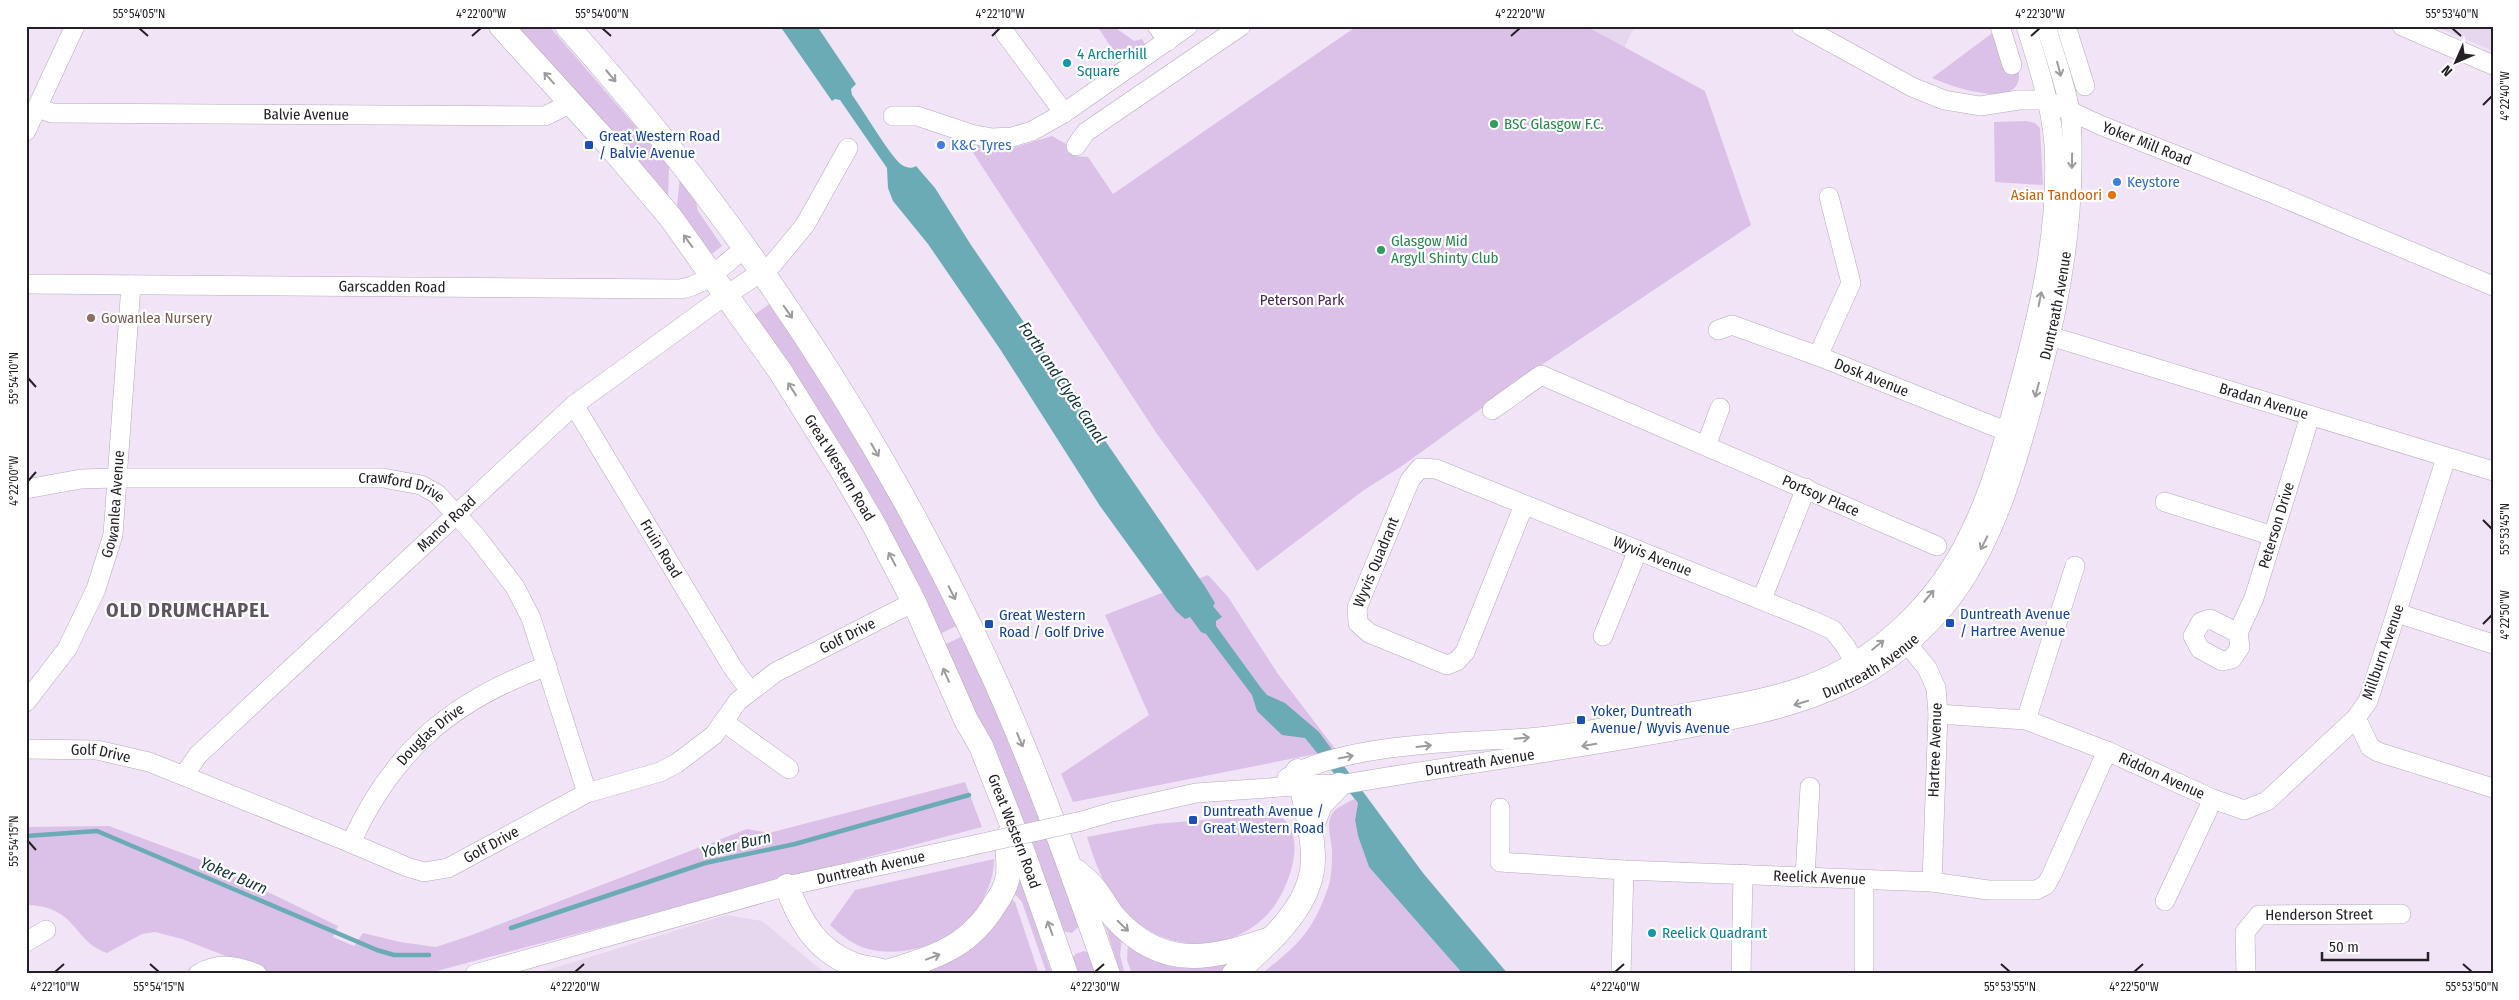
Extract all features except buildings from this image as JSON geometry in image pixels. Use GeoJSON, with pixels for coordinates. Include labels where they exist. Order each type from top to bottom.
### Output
{"type":"FeatureCollection","features":[{"type":"Feature","properties":{"kind":"main road","name":"Great Western Road"},"geometry":{"type":"LineString","coordinates":[[502,26],[643,183],[728,295],[815,425],[874,526],[914,602],[966,720],[981,746],[1066,974]]}},
{"type":"Feature","properties":{"kind":"main road"},"geometry":{"type":"LineString","coordinates":[[568,26],[680,159],[761,272],[850,407],[927,543],[995,681],[1042,792],[1108,974]]}},
{"type":"Feature","properties":{"kind":"main road"},"geometry":{"type":"LineString","coordinates":[[1310,831],[1320,805],[1316,778]]}},
{"type":"Feature","properties":{"kind":"main road"},"geometry":{"type":"LineString","coordinates":[[1234,974],[1290,918],[1304,895],[1310,877],[1313,857],[1310,831],[1316,778]]}},
{"type":"Feature","properties":{"kind":"main road"},"geometry":{"type":"LineString","coordinates":[[787,886],[800,919],[821,944],[850,963],[888,973],[948,951],[982,923],[1007,883],[1010,866],[1007,844],[1012,825]]}},
{"type":"Feature","properties":{"kind":"main road"},"geometry":{"type":"LineString","coordinates":[[1069,864],[1094,887],[1115,918],[1129,932],[1146,943],[1164,951],[1184,956],[1216,956],[1270,939]]}},
{"type":"Feature","properties":{"kind":"street"},"geometry":{"type":"LineString","coordinates":[[26,131],[75,26]]}},
{"type":"Feature","properties":{"kind":"street"},"geometry":{"type":"LineString","coordinates":[[893,116],[917,116],[964,132],[992,138],[1012,137],[1032,131],[1064,112],[1163,34],[1188,26]]}},
{"type":"Feature","properties":{"kind":"street"},"geometry":{"type":"LineString","coordinates":[[1076,146],[1086,132],[1241,26]]}},
{"type":"Feature","properties":{"kind":"street","name":"Yoker Mill Road"},"geometry":{"type":"LineString","coordinates":[[1801,26],[1912,87],[1944,100],[1980,106],[2019,100],[2046,100],[2070,112],[2274,194],[2493,286]]}},
{"type":"Feature","properties":{"kind":"street"},"geometry":{"type":"LineString","coordinates":[[2000,26],[2012,65]]}},
{"type":"Feature","properties":{"kind":"street","name":"Duntreath Avenue"},"geometry":{"type":"LineString","coordinates":[[2026,26],[2040,71],[2054,142],[2053,222],[2043,334]]}},
{"type":"Feature","properties":{"kind":"street","name":"Duntreath Avenue"},"geometry":{"type":"LineString","coordinates":[[1316,778],[1387,778],[1636,738],[1751,716],[1811,700],[1902,637],[1962,550],[2015,434],[2043,334],[2066,262],[2070,228],[2072,142],[2070,112],[2046,26]]}},
{"type":"Feature","properties":{"kind":"street"},"geometry":{"type":"LineString","coordinates":[[2066,26],[2085,86]]}},
{"type":"Feature","properties":{"kind":"street"},"geometry":{"type":"LineString","coordinates":[[2402,26],[2493,65]]}},
{"type":"Feature","properties":{"kind":"street"},"geometry":{"type":"LineString","coordinates":[[1005,33],[1064,112]]}},
{"type":"Feature","properties":{"kind":"street","name":"Balvie Avenue"},"geometry":{"type":"LineString","coordinates":[[38,108],[52,113],[545,116],[571,103]]}},
{"type":"Feature","properties":{"kind":"street","name":"Manor Road"},"geometry":{"type":"LineString","coordinates":[[184,775],[198,755],[574,405],[778,258],[804,225],[848,148]]}},
{"type":"Feature","properties":{"kind":"street"},"geometry":{"type":"LineString","coordinates":[[1818,356],[1851,283],[1829,197]]}},
{"type":"Feature","properties":{"kind":"street","name":"Garscadden Road"},"geometry":{"type":"LineString","coordinates":[[26,284],[680,289],[693,288],[705,281],[712,273],[744,249]]}},
{"type":"Feature","properties":{"kind":"street","name":"Gowanlea Avenue"},"geometry":{"type":"LineString","coordinates":[[26,702],[67,649],[96,589],[113,535],[131,285]]}},
{"type":"Feature","properties":{"kind":"street","name":"Dosk Avenue"},"geometry":{"type":"LineString","coordinates":[[1718,330],[1732,325],[1818,356],[2015,434]]}},
{"type":"Feature","properties":{"kind":"street","name":"Bradan Avenue"},"geometry":{"type":"LineString","coordinates":[[2043,334],[2493,472]]}},
{"type":"Feature","properties":{"kind":"street","name":"Portsoy Place"},"geometry":{"type":"LineString","coordinates":[[1492,410],[1541,375],[1937,546]]}},
{"type":"Feature","properties":{"kind":"street","name":"Fruin Road"},"geometry":{"type":"LineString","coordinates":[[574,405],[733,668],[750,691]]}},
{"type":"Feature","properties":{"kind":"street"},"geometry":{"type":"LineString","coordinates":[[1706,446],[1720,408]]}},
{"type":"Feature","properties":{"kind":"street","name":"Peterson Drive"},"geometry":{"type":"LineString","coordinates":[[2238,633],[2254,598],[2310,416]]}},
{"type":"Feature","properties":{"kind":"street","name":"Millburn Avenue"},"geometry":{"type":"LineString","coordinates":[[2446,458],[2368,701],[2356,718],[2370,747],[2378,752],[2493,788]]}},
{"type":"Feature","properties":{"kind":"street","name":"Wyvis Avenue"},"geometry":{"type":"LineString","coordinates":[[1420,468],[1436,469],[1762,598],[1833,630],[1846,646],[1858,669]]}},
{"type":"Feature","properties":{"kind":"street","name":"Wyvis Quadrant"},"geometry":{"type":"LineString","coordinates":[[1420,468],[1410,480],[1357,608],[1358,623],[1369,633],[1447,665],[1457,660],[1465,652],[1524,505]]}},
{"type":"Feature","properties":{"kind":"street","name":"Crawford Drive"},"geometry":{"type":"LineString","coordinates":[[26,489],[81,480],[116,478],[383,478],[421,485],[437,494],[458,515],[515,587],[531,618],[587,793]]}},
{"type":"Feature","properties":{"kind":"street"},"geometry":{"type":"LineString","coordinates":[[1762,598],[1806,488]]}},
{"type":"Feature","properties":{"kind":"street"},"geometry":{"type":"LineString","coordinates":[[2165,502],[2273,536]]}},
{"type":"Feature","properties":{"kind":"street"},"geometry":{"type":"LineString","coordinates":[[1603,636],[1638,550]]}},
{"type":"Feature","properties":{"kind":"street"},"geometry":{"type":"LineString","coordinates":[[2026,720],[2075,566]]}},
{"type":"Feature","properties":{"kind":"street","name":"Golf Drive"},"geometry":{"type":"LineString","coordinates":[[26,749],[96,750],[150,762],[351,843],[406,868],[424,872],[435,872],[448,868],[587,793],[668,768],[698,748],[724,722],[738,701],[776,672],[914,602]]}},
{"type":"Feature","properties":{"kind":"street"},"geometry":{"type":"LineString","coordinates":[[2397,613],[2493,644]]}},
{"type":"Feature","properties":{"kind":"street","name":"Hartree Avenue"},"geometry":{"type":"LineString","coordinates":[[1902,637],[1927,668],[1936,688],[1938,714],[1932,882]]}},
{"type":"Feature","properties":{"kind":"street","name":"Douglas Drive"},"geometry":{"type":"LineString","coordinates":[[351,843],[376,796],[393,772],[426,736],[467,702],[514,678],[547,666]]}},
{"type":"Feature","properties":{"kind":"street","name":"Duntreath Avenue"},"geometry":{"type":"LineString","coordinates":[[475,974],[787,886],[1055,828],[1112,812],[1196,793],[1273,788],[1316,778],[1376,752],[1473,740],[1553,736],[1747,701],[1805,686],[1837,672],[1858,669]]}},
{"type":"Feature","properties":{"kind":"street","name":"Riddon Avenue"},"geometry":{"type":"LineString","coordinates":[[1938,714],[2026,720],[2107,751],[2213,799],[2244,810],[2267,801],[2356,718]]}},
{"type":"Feature","properties":{"kind":"street"},"geometry":{"type":"LineString","coordinates":[[724,722],[789,768]]}},
{"type":"Feature","properties":{"kind":"street","name":"Reelick Avenue"},"geometry":{"type":"LineString","coordinates":[[1500,808],[1500,862],[1624,870],[1932,882],[1988,890],[2036,890],[2046,885],[2107,751]]}},
{"type":"Feature","properties":{"kind":"street"},"geometry":{"type":"LineString","coordinates":[[1805,877],[1810,787]]}},
{"type":"Feature","properties":{"kind":"street"},"geometry":{"type":"LineString","coordinates":[[2165,901],[2213,799]]}},
{"type":"Feature","properties":{"kind":"street"},"geometry":{"type":"LineString","coordinates":[[1621,974],[1624,870]]}},
{"type":"Feature","properties":{"kind":"street"},"geometry":{"type":"LineString","coordinates":[[1741,974],[1743,874]]}},
{"type":"Feature","properties":{"kind":"street"},"geometry":{"type":"LineString","coordinates":[[1864,880],[1864,967]]}},
{"type":"Feature","properties":{"kind":"street","name":"Henderson Street"},"geometry":{"type":"LineString","coordinates":[[2246,974],[2245,932],[2259,915],[2401,914]]}},
{"type":"Feature","properties":{"kind":"street"},"geometry":{"type":"LineString","coordinates":[[26,942],[46,930]]}},
{"type":"Feature","properties":{"kind":"street"},"geometry":{"type":"LineString","coordinates":[[198,974],[217,966],[230,965],[257,974]]}},
{"type":"Feature","properties":{"kind":"shaded area"},"geometry":{"type":"Polygon","coordinates":[[[1586,26],[1635,26],[1624,48],[1586,26]]]}},
{"type":"Feature","properties":{"kind":"shaded area"},"geometry":{"type":"Polygon","coordinates":[[[2434,26],[2493,26],[2493,51],[2434,26]]]}},
{"type":"Feature","properties":{"kind":"shaded area"},"geometry":{"type":"Polygon","coordinates":[[[726,915],[762,921],[826,974],[535,974],[726,915]]]}},
{"type":"Feature","properties":{"kind":"green space"},"geometry":{"type":"Polygon","coordinates":[[[515,26],[549,26],[669,165],[668,202],[515,26]]]}},
{"type":"Feature","properties":{"kind":"green space"},"geometry":{"type":"Polygon","coordinates":[[[1097,26],[1113,26],[1134,41],[1142,39],[1145,44],[1128,53],[1116,52],[1097,26]]]}},
{"type":"Feature","properties":{"kind":"green space","name":"Peterson Park"},"geometry":{"type":"Polygon","coordinates":[[[1357,26],[1586,26],[1705,91],[1751,225],[1543,364],[1402,466],[1364,490],[1257,571],[1157,434],[968,145],[1009,149],[1052,136],[1066,144],[1067,151],[1073,156],[1088,157],[1113,194],[1357,26]]]}},
{"type":"Feature","properties":{"kind":"green space"},"geometry":{"type":"Polygon","coordinates":[[[1995,31],[2011,75],[2019,73],[2017,85],[2009,91],[1998,94],[1983,93],[1932,78],[1995,31]]]}},
{"type":"Feature","properties":{"kind":"green space"},"geometry":{"type":"Polygon","coordinates":[[[2026,121],[2035,123],[2040,128],[2043,185],[1995,182],[1994,122],[2026,121]]]}},
{"type":"Feature","properties":{"kind":"green space"},"geometry":{"type":"Polygon","coordinates":[[[680,177],[695,197],[698,211],[722,246],[709,256],[676,215],[680,177]]]}},
{"type":"Feature","properties":{"kind":"green space"},"geometry":{"type":"Polygon","coordinates":[[[772,302],[833,395],[960,624],[938,635],[750,318],[772,302]]]}},
{"type":"Feature","properties":{"kind":"green space"},"geometry":{"type":"Polygon","coordinates":[[[1208,575],[1228,597],[1278,674],[1336,750],[1073,802],[1061,774],[1149,715],[1105,615],[1208,575]]]}},
{"type":"Feature","properties":{"kind":"green space"},"geometry":{"type":"Polygon","coordinates":[[[965,635],[1012,739],[1079,917],[1078,927],[1072,933],[1063,931],[942,646],[965,635]]]}},
{"type":"Feature","properties":{"kind":"green space"},"geometry":{"type":"Polygon","coordinates":[[[965,782],[982,827],[425,974],[271,974],[182,939],[155,932],[142,934],[107,953],[87,941],[65,917],[56,911],[26,905],[26,827],[109,826],[204,861],[338,926],[333,937],[354,946],[363,933],[400,942],[436,947],[472,935],[747,829],[769,833],[965,782]]]}},
{"type":"Feature","properties":{"kind":"green space"},"geometry":{"type":"Polygon","coordinates":[[[1354,799],[1358,803],[1355,820],[1358,836],[1369,867],[1463,974],[1261,974],[1285,955],[1311,926],[1323,901],[1331,874],[1330,818],[1336,809],[1354,799]]]}},
{"type":"Feature","properties":{"kind":"green space"},"geometry":{"type":"Polygon","coordinates":[[[1258,811],[1277,815],[1288,824],[1294,838],[1294,855],[1284,890],[1265,917],[1249,930],[1213,943],[1194,944],[1175,941],[1157,935],[1140,925],[1125,912],[1112,896],[1098,867],[1087,837],[1155,824],[1250,816],[1258,811]]]}},
{"type":"Feature","properties":{"kind":"green space"},"geometry":{"type":"Polygon","coordinates":[[[994,859],[991,881],[982,901],[969,918],[952,932],[933,943],[912,949],[890,952],[868,949],[852,942],[830,925],[855,890],[994,859]]]}},
{"type":"Feature","properties":{"kind":"green space"},"geometry":{"type":"Polygon","coordinates":[[[1018,873],[1052,974],[1047,974],[1022,902],[1012,891],[1018,873]]]}},
{"type":"Feature","properties":{"kind":"green space"},"geometry":{"type":"Polygon","coordinates":[[[1008,897],[1015,902],[1039,974],[905,974],[1008,897]]]}},
{"type":"Feature","properties":{"kind":"green space"},"geometry":{"type":"Polygon","coordinates":[[[1103,917],[1122,938],[1120,955],[1125,974],[1120,974],[1103,917]]]}},
{"type":"Feature","properties":{"kind":"green space"},"geometry":{"type":"Polygon","coordinates":[[[1128,943],[1191,967],[1213,967],[1238,961],[1224,974],[1132,974],[1127,960],[1128,943]]]}},
{"type":"Feature","properties":{"kind":"green space"},"geometry":{"type":"Polygon","coordinates":[[[1084,951],[1091,954],[1098,974],[1073,974],[1071,959],[1076,954],[1084,951]]]}},
{"type":"Feature","properties":{"kind":"water","name":"Forth and Clyde Canal"},"geometry":{"type":"Polygon","coordinates":[[[780,26],[817,26],[856,84],[851,89],[852,95],[884,143],[897,161],[909,168],[916,166],[935,188],[971,245],[1204,585],[1215,603],[1213,606],[1222,617],[1216,621],[1216,626],[1261,688],[1267,695],[1285,703],[1319,732],[1423,873],[1508,974],[1463,974],[1369,867],[1358,836],[1355,820],[1358,803],[1305,738],[1282,735],[1257,711],[1252,695],[1206,634],[1201,632],[1190,617],[1185,619],[1176,611],[1100,506],[1000,349],[928,244],[893,201],[888,188],[887,168],[840,100],[835,99],[832,101],[780,26]]]}},
{"type":"Feature","properties":{"kind":"waterway","name":"Yoker Burn"},"geometry":{"type":"LineString","coordinates":[[511,928],[705,863],[795,844],[969,795]]}},
{"type":"Feature","properties":{"kind":"waterway","name":"Yoker Burn"},"geometry":{"type":"LineString","coordinates":[[26,836],[97,831],[377,950],[394,955],[429,955]]}},
{"type":"Feature","properties":{"kind":"place","name":"4 Archerhill Square"},"geometry":{"type":"Point","coordinates":[1067,63]}},
{"type":"Feature","properties":{"kind":"place","name":"BSC Glasgow F.C."},"geometry":{"type":"Point","coordinates":[1494,124]}},
{"type":"Feature","properties":{"kind":"place","name":"Great Western Road / Balvie Avenue"},"geometry":{"type":"Point","coordinates":[589,145]}},
{"type":"Feature","properties":{"kind":"place","name":"K&C Tyres"},"geometry":{"type":"Point","coordinates":[941,145]}},
{"type":"Feature","properties":{"kind":"place","name":"Keystore"},"geometry":{"type":"Point","coordinates":[2117,182]}},
{"type":"Feature","properties":{"kind":"place","name":"Asian Tandoori"},"geometry":{"type":"Point","coordinates":[2112,195]}},
{"type":"Feature","properties":{"kind":"place","name":"Glasgow Mid Argyll Shinty Club"},"geometry":{"type":"Point","coordinates":[1381,250]}},
{"type":"Feature","properties":{"kind":"place","name":"Gowanlea Nursery"},"geometry":{"type":"Point","coordinates":[91,318]}},
{"type":"Feature","properties":{"kind":"place","name":"Duntreath Avenue / Hartree Avenue"},"geometry":{"type":"Point","coordinates":[1950,623]}},
{"type":"Feature","properties":{"kind":"place","name":"Great Western Road / Golf Drive"},"geometry":{"type":"Point","coordinates":[989,624]}},
{"type":"Feature","properties":{"kind":"place","name":"Yoker, Duntreath Avenue/ Wyvis Avenue"},"geometry":{"type":"Point","coordinates":[1581,720]}},
{"type":"Feature","properties":{"kind":"place","name":"Duntreath Avenue / Great Western Road"},"geometry":{"type":"Point","coordinates":[1193,820]}},
{"type":"Feature","properties":{"kind":"place","name":"Reelick Quadrant"},"geometry":{"type":"Point","coordinates":[1652,933]}},
{"type":"Feature","properties":{"kind":"district","name":"OLD DRUMCHAPEL"},"geometry":{"type":"Point","coordinates":[188,610]}}]}
